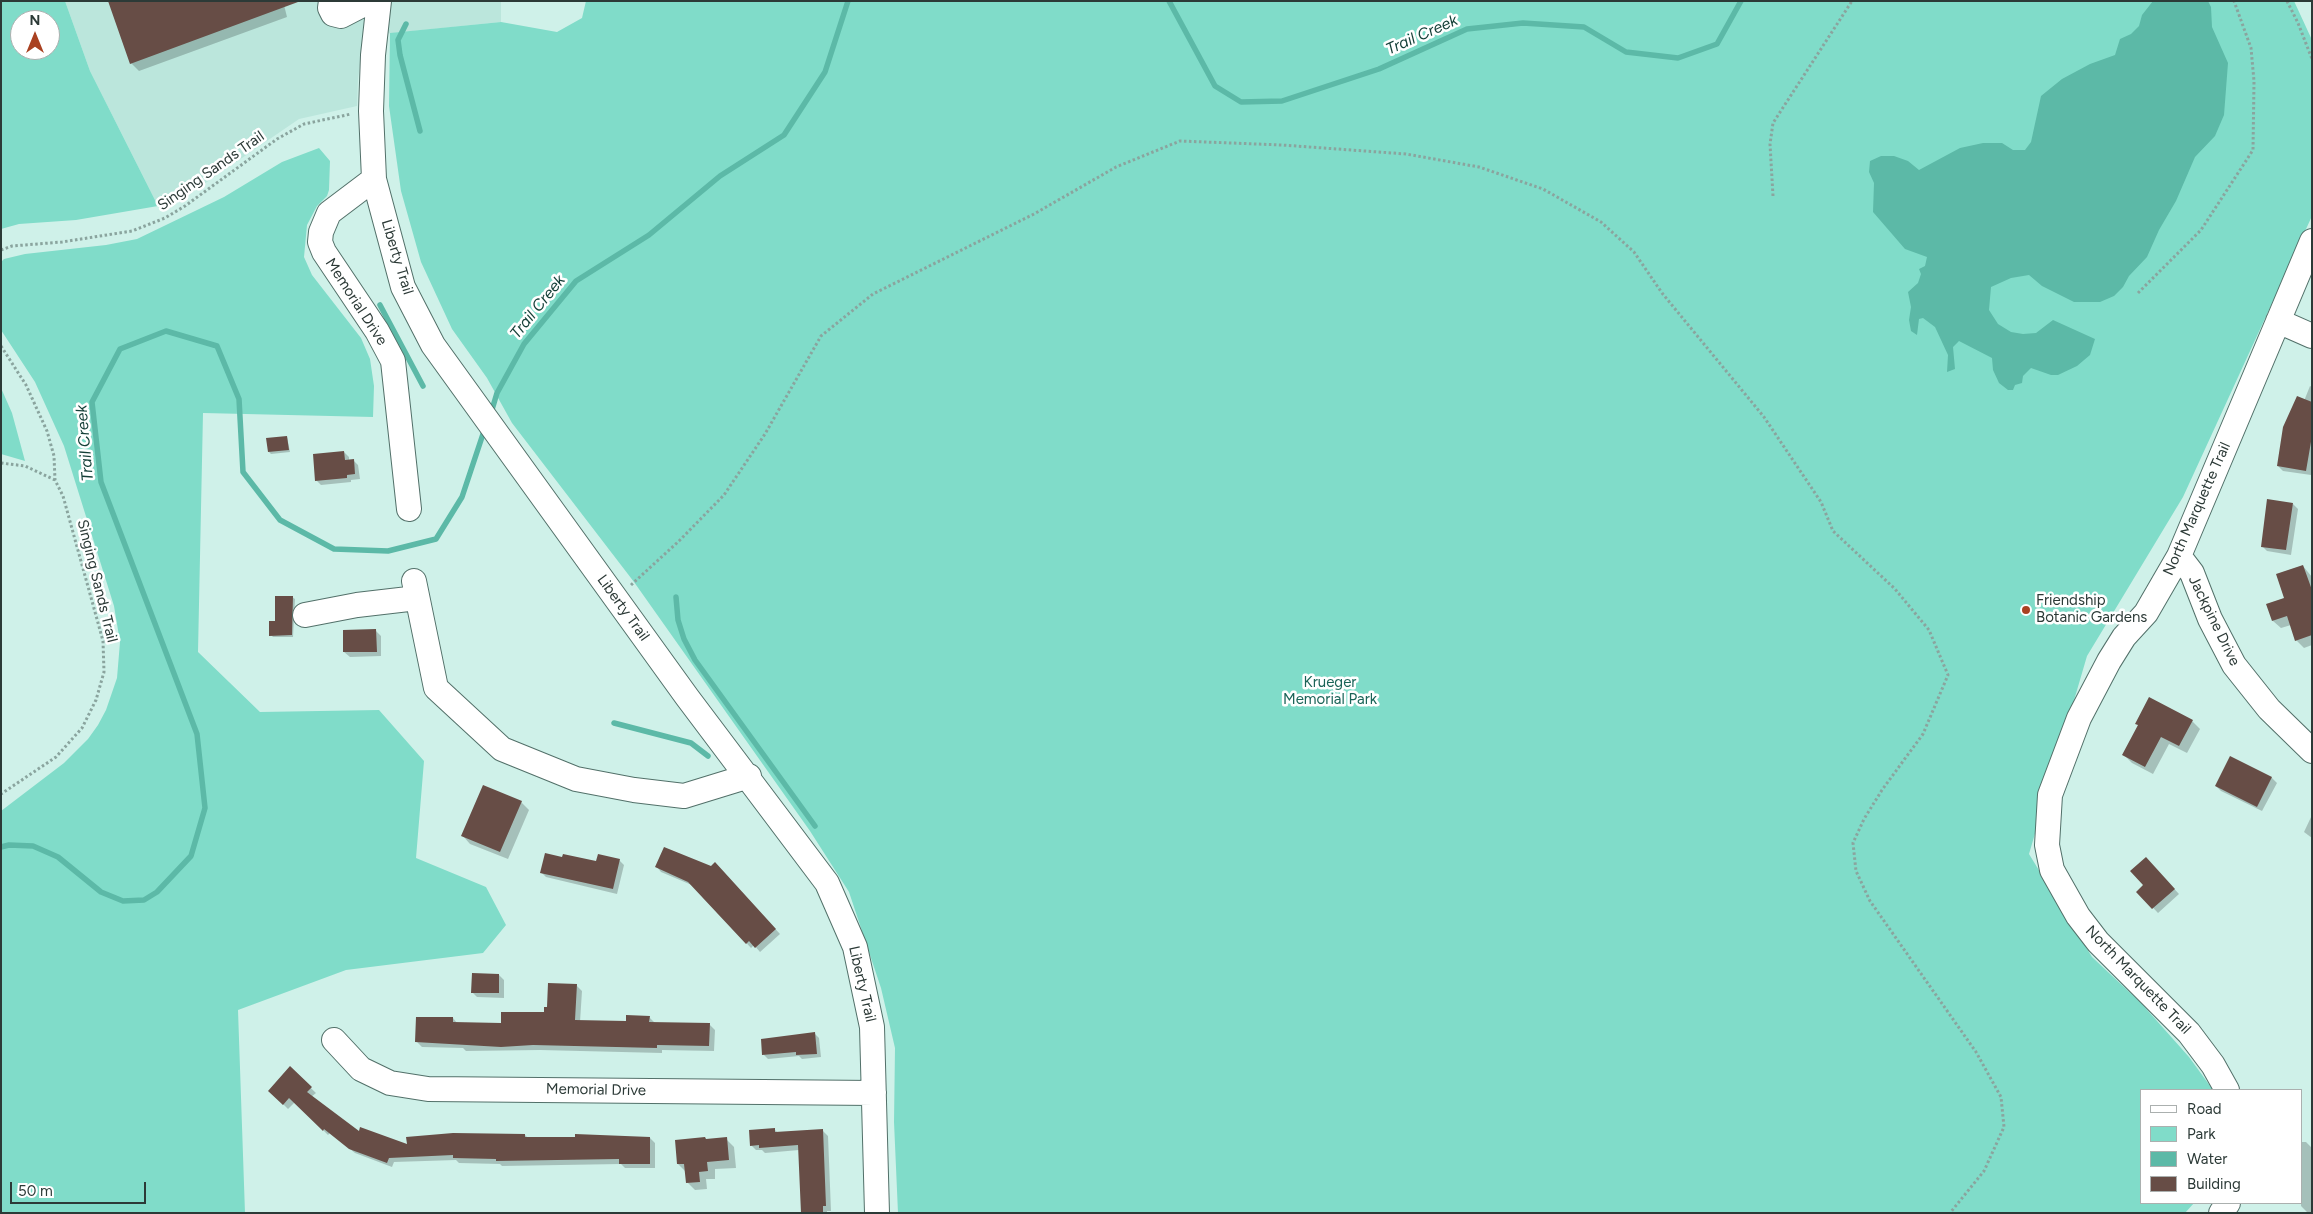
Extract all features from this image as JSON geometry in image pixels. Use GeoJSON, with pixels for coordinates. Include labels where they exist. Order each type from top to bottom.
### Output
{"type":"FeatureCollection","features":[{"type":"Feature","properties":{"kind":"street"},"geometry":{"type":"LineString","coordinates":[[331,1],[330,8],[333,14],[341,16],[370,1]]}},
{"type":"Feature","properties":{"kind":"street","name":"Liberty Trail"},"geometry":{"type":"LineString","coordinates":[[379,1],[373,55],[371,111],[374,179],[403,287],[433,345],[616,600],[827,883],[855,947],[872,1027],[877,1213]]}},
{"type":"Feature","properties":{"kind":"street","name":"Memorial Drive"},"geometry":{"type":"LineString","coordinates":[[374,179],[329,213],[322,227],[320,242],[324,252],[377,331],[393,361],[409,509]]}},
{"type":"Feature","properties":{"kind":"street","name":"North Marquette Trail"},"geometry":{"type":"LineString","coordinates":[[2226,1089],[2213,1066],[2189,1033],[2098,942],[2078,916],[2052,870],[2047,845],[2050,795],[2079,718],[2109,661],[2124,637],[2146,613],[2179,556],[2312,241]]}},
{"type":"Feature","properties":{"kind":"street"},"geometry":{"type":"LineString","coordinates":[[2278,321],[2312,336]]}},
{"type":"Feature","properties":{"kind":"street","name":"Jackpine Drive"},"geometry":{"type":"LineString","coordinates":[[2179,556],[2192,574],[2210,619],[2234,665],[2269,709],[2312,751]]}},
{"type":"Feature","properties":{"kind":"street"},"geometry":{"type":"LineString","coordinates":[[305,615],[357,605],[416,590],[436,688],[502,749],[576,779],[634,790],[684,796],[749,776]]}},
{"type":"Feature","properties":{"kind":"street","name":"Memorial Drive"},"geometry":{"type":"LineString","coordinates":[[334,1040],[361,1069],[390,1083],[428,1089],[874,1093]]}},
{"type":"Feature","properties":{"kind":"path"},"geometry":{"type":"LineString","coordinates":[[1773,196],[1770,144],[1773,123],[1852,1]]}},
{"type":"Feature","properties":{"kind":"path"},"geometry":{"type":"LineString","coordinates":[[2138,293],[2200,230],[2253,150],[2254,81],[2251,48],[2234,1]]}},
{"type":"Feature","properties":{"kind":"path"},"geometry":{"type":"LineString","coordinates":[[2287,1],[2312,59]]}},
{"type":"Feature","properties":{"kind":"path","name":"Singing Sands Trail"},"geometry":{"type":"LineString","coordinates":[[1,250],[12,246],[70,241],[132,231],[165,218],[186,206],[277,139],[304,124],[371,111]]}},
{"type":"Feature","properties":{"kind":"path"},"geometry":{"type":"LineString","coordinates":[[616,600],[679,541],[724,494],[765,434],[821,336],[873,294],[1034,214],[1116,167],[1180,141],[1282,145],[1406,154],[1479,167],[1543,189],[1601,222],[1634,252],[1662,293],[1764,417],[1821,502],[1833,530],[1895,589],[1929,630],[1948,676],[1923,734],[1882,790],[1864,819],[1853,843],[1856,871],[1870,901],[1976,1052],[2001,1097],[2004,1127],[1984,1171],[1950,1213]]}},
{"type":"Feature","properties":{"kind":"path","name":"Singing Sands Trail"},"geometry":{"type":"LineString","coordinates":[[1,346],[26,385],[47,431],[54,456],[55,480],[63,496],[103,641],[104,672],[96,700],[82,728],[56,756],[1,794]]}},
{"type":"Feature","properties":{"kind":"path"},"geometry":{"type":"LineString","coordinates":[[1,463],[24,466],[55,480]]}},
{"type":"Feature","properties":{"kind":"shaded area"},"geometry":{"type":"Polygon","coordinates":[[[65,1],[501,1],[501,22],[364,36],[358,79],[357,106],[299,119],[185,197],[158,206],[90,71],[65,1]]]}},
{"type":"Feature","properties":{"kind":"green space"},"geometry":{"type":"Polygon","coordinates":[[[1,1],[65,1],[90,71],[158,206],[76,220],[19,224],[1,229],[1,1]]]}},
{"type":"Feature","properties":{"kind":"green space","name":"Krueger Memorial Park"},"geometry":{"type":"Polygon","coordinates":[[[586,1],[2294,1],[2312,40],[2312,216],[2183,497],[2087,656],[2029,854],[2092,957],[2141,1003],[2189,1057],[2212,1089],[2140,1089],[2140,1204],[2193,1204],[2185,1213],[898,1213],[894,1122],[895,1048],[881,988],[849,892],[810,831],[634,582],[512,423],[487,378],[452,329],[421,262],[401,191],[389,106],[390,33],[501,22],[557,32],[582,18],[586,1]]]}},
{"type":"Feature","properties":{"kind":"green space"},"geometry":{"type":"Polygon","coordinates":[[[319,148],[330,161],[329,190],[327,196],[317,206],[307,225],[304,257],[312,275],[361,338],[370,359],[374,386],[373,417],[203,413],[198,652],[260,712],[379,710],[424,761],[416,858],[486,887],[506,925],[483,953],[346,970],[238,1010],[245,1213],[1,1213],[1,811],[64,763],[88,739],[98,725],[106,710],[117,678],[120,642],[114,606],[64,446],[35,382],[1,330],[1,262],[4,259],[25,254],[106,245],[137,239],[224,197],[282,162],[319,148]]]}},
{"type":"Feature","properties":{"kind":"green space"},"geometry":{"type":"Polygon","coordinates":[[[1,388],[12,413],[25,461],[1,454],[1,388]]]}},
{"type":"Feature","properties":{"kind":"water"},"geometry":{"type":"Polygon","coordinates":[[[2153,1],[2208,1],[2211,7],[2212,27],[2228,63],[2224,115],[2215,136],[2195,157],[2176,201],[2159,230],[2147,257],[2114,296],[2100,302],[2074,302],[2042,286],[2029,275],[2011,278],[1991,287],[1989,310],[1998,324],[2011,332],[2023,334],[2036,333],[2053,320],[2095,339],[2090,355],[2077,366],[2058,375],[2051,375],[2031,368],[2023,376],[2022,383],[2015,385],[2013,390],[2008,390],[1999,383],[1993,370],[1992,358],[1959,341],[1953,347],[1955,369],[1947,372],[1948,355],[1935,327],[1923,318],[1919,319],[1917,335],[1911,331],[1909,320],[1911,307],[1908,292],[1918,283],[1921,274],[1919,269],[1925,266],[1927,257],[1905,249],[1873,212],[1874,183],[1869,172],[1870,161],[1881,156],[1894,156],[1908,161],[1919,170],[1960,148],[1983,143],[2002,143],[2013,150],[2025,150],[2031,142],[2041,96],[2062,79],[2090,64],[2115,55],[2120,39],[2131,34],[2139,26],[2142,15],[2153,1]]]}},
{"type":"Feature","properties":{"kind":"building"},"geometry":{"type":"Polygon","coordinates":[[[108,1],[297,1],[298,2],[130,64],[108,1]]]}},
{"type":"Feature","properties":{"kind":"building"},"geometry":{"type":"Polygon","coordinates":[[[2297,396],[2312,402],[2312,436],[2306,471],[2277,466],[2283,427],[2297,396]]]}},
{"type":"Feature","properties":{"kind":"building"},"geometry":{"type":"Polygon","coordinates":[[[287,436],[289,450],[268,452],[266,438],[287,436]]]}},
{"type":"Feature","properties":{"kind":"building"},"geometry":{"type":"Polygon","coordinates":[[[344,451],[345,460],[354,459],[355,474],[347,475],[347,478],[315,481],[313,454],[344,451]]]}},
{"type":"Feature","properties":{"kind":"building"},"geometry":{"type":"Polygon","coordinates":[[[2267,499],[2293,503],[2286,550],[2261,547],[2267,499]]]}},
{"type":"Feature","properties":{"kind":"building"},"geometry":{"type":"Polygon","coordinates":[[[2303,565],[2312,590],[2312,635],[2295,641],[2287,616],[2272,621],[2266,604],[2284,598],[2276,574],[2303,565]]]}},
{"type":"Feature","properties":{"kind":"building"},"geometry":{"type":"Polygon","coordinates":[[[275,596],[293,596],[292,635],[269,636],[269,621],[275,621],[275,596]]]}},
{"type":"Feature","properties":{"kind":"building"},"geometry":{"type":"Polygon","coordinates":[[[376,629],[377,652],[343,652],[343,630],[376,629]]]}},
{"type":"Feature","properties":{"kind":"building"},"geometry":{"type":"Polygon","coordinates":[[[2149,697],[2193,720],[2179,746],[2161,737],[2145,767],[2122,755],[2138,725],[2135,724],[2149,697]]]}},
{"type":"Feature","properties":{"kind":"building"},"geometry":{"type":"Polygon","coordinates":[[[2230,756],[2272,777],[2257,807],[2215,786],[2230,756]]]}},
{"type":"Feature","properties":{"kind":"building"},"geometry":{"type":"Polygon","coordinates":[[[483,785],[522,801],[500,852],[461,836],[483,785]]]}},
{"type":"Feature","properties":{"kind":"building"},"geometry":{"type":"Polygon","coordinates":[[[664,847],[711,866],[715,862],[776,929],[755,948],[749,941],[746,944],[688,882],[655,867],[664,847]]]}},
{"type":"Feature","properties":{"kind":"building"},"geometry":{"type":"Polygon","coordinates":[[[545,853],[562,857],[563,854],[596,861],[598,854],[620,859],[613,889],[540,873],[545,853]]]}},
{"type":"Feature","properties":{"kind":"building"},"geometry":{"type":"Polygon","coordinates":[[[2146,857],[2175,889],[2152,909],[2136,892],[2143,885],[2130,871],[2146,857]]]}},
{"type":"Feature","properties":{"kind":"building"},"geometry":{"type":"Polygon","coordinates":[[[472,973],[499,974],[499,993],[471,993],[472,973]]]}},
{"type":"Feature","properties":{"kind":"building"},"geometry":{"type":"Polygon","coordinates":[[[548,983],[577,984],[575,1020],[626,1021],[626,1015],[650,1016],[649,1022],[710,1023],[709,1046],[657,1045],[657,1048],[533,1045],[501,1047],[415,1042],[416,1017],[453,1017],[453,1022],[501,1023],[501,1012],[544,1012],[544,1007],[547,1007],[548,983]]]}},
{"type":"Feature","properties":{"kind":"building"},"geometry":{"type":"Polygon","coordinates":[[[815,1032],[817,1054],[796,1055],[796,1052],[762,1055],[761,1039],[815,1032]]]}},
{"type":"Feature","properties":{"kind":"building"},"geometry":{"type":"Polygon","coordinates":[[[290,1066],[312,1087],[307,1092],[359,1131],[360,1127],[407,1144],[406,1137],[453,1133],[525,1134],[525,1137],[575,1137],[575,1134],[650,1137],[650,1164],[619,1164],[619,1159],[496,1161],[496,1159],[453,1158],[453,1155],[389,1158],[387,1163],[349,1149],[324,1129],[323,1131],[289,1098],[283,1105],[268,1091],[290,1066]]]}},
{"type":"Feature","properties":{"kind":"building"},"geometry":{"type":"Polygon","coordinates":[[[775,1128],[775,1132],[823,1129],[826,1206],[823,1206],[823,1213],[801,1213],[798,1145],[759,1148],[759,1145],[750,1146],[749,1130],[775,1128]]]}},
{"type":"Feature","properties":{"kind":"building"},"geometry":{"type":"Polygon","coordinates":[[[705,1137],[706,1139],[727,1137],[729,1160],[707,1162],[708,1171],[699,1172],[700,1182],[686,1183],[684,1164],[677,1164],[675,1140],[705,1137]]]}},
{"type":"Feature","properties":{"kind":"waterway","name":"Trail Creek"},"geometry":{"type":"LineString","coordinates":[[491,413],[497,393],[524,344],[576,281],[649,235],[720,176],[784,135],[825,72],[848,1]]}},
{"type":"Feature","properties":{"kind":"waterway","name":"Trail Creek"},"geometry":{"type":"LineString","coordinates":[[1169,1],[1215,86],[1241,102],[1282,101],[1379,69],[1467,29],[1523,23],[1584,27],[1626,52],[1678,58],[1717,44],[1741,1]]}},
{"type":"Feature","properties":{"kind":"waterway"},"geometry":{"type":"LineString","coordinates":[[406,24],[398,40],[400,55],[420,131]]}},
{"type":"Feature","properties":{"kind":"waterway"},"geometry":{"type":"LineString","coordinates":[[380,305],[423,386]]}},
{"type":"Feature","properties":{"kind":"waterway","name":"Trail Creek"},"geometry":{"type":"LineString","coordinates":[[1,847],[9,845],[33,846],[58,857],[101,892],[123,901],[144,900],[157,892],[191,856],[205,808],[197,734],[101,482],[92,402],[120,349],[166,331],[217,346],[239,399],[243,472],[280,520],[334,549],[388,551],[436,539],[462,497],[485,428]]}},
{"type":"Feature","properties":{"kind":"waterway"},"geometry":{"type":"LineString","coordinates":[[676,597],[678,620],[684,639],[695,660],[815,826]]}},
{"type":"Feature","properties":{"kind":"waterway"},"geometry":{"type":"LineString","coordinates":[[614,723],[691,743],[708,756]]}},
{"type":"Feature","properties":{"kind":"place","name":"Friendship Botanic Gardens"},"geometry":{"type":"Point","coordinates":[2026,610]}}]}
